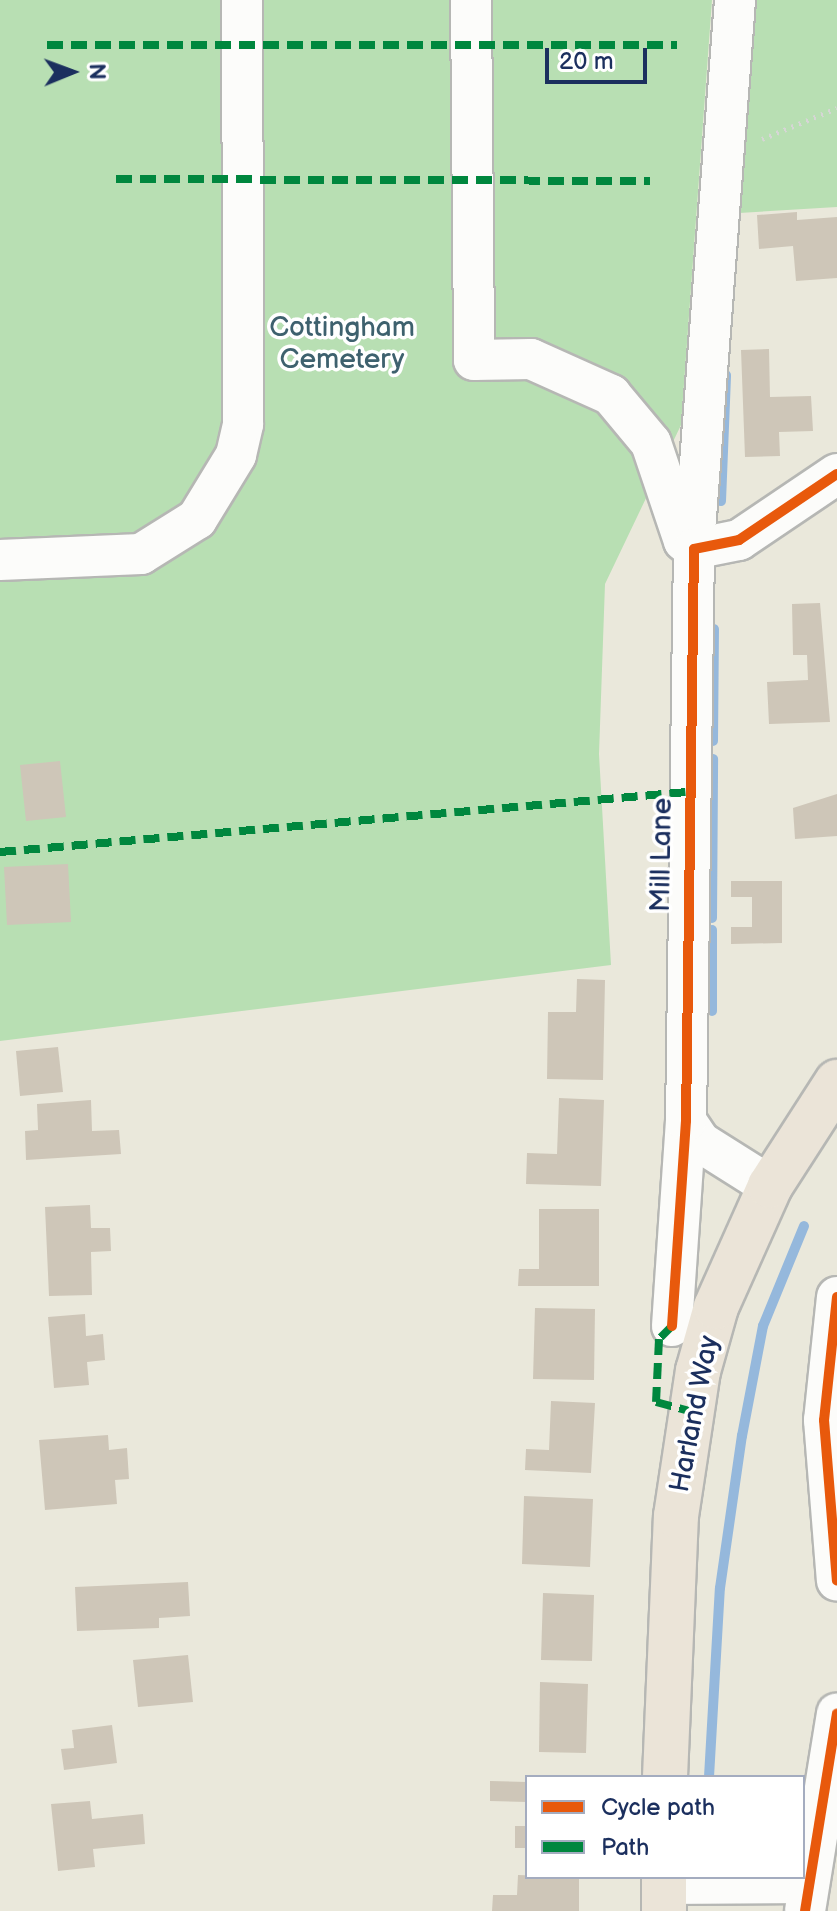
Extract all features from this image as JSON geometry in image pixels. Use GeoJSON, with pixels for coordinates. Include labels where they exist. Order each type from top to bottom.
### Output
{"type":"FeatureCollection","features":[{"type":"Feature","properties":{"kind":"main road","name":"Harland Way"},"geometry":{"type":"LineString","coordinates":[[665,1775],[686,1435],[716,1307],[770,1186],[837,1082]]}},
{"type":"Feature","properties":{"kind":"street"},"geometry":{"type":"LineString","coordinates":[[0,560],[141,554],[197,519],[236,455],[243,424],[242,0]]}},
{"type":"Feature","properties":{"kind":"street"},"geometry":{"type":"LineString","coordinates":[[471,0],[474,360],[531,359],[611,395],[651,443],[684,541],[694,549],[739,540],[837,474]]}},
{"type":"Feature","properties":{"kind":"street","name":"Mill Lane"},"geometry":{"type":"LineString","coordinates":[[672,1326],[686,1121],[694,549],[735,0]]}},
{"type":"Feature","properties":{"kind":"street"},"geometry":{"type":"LineString","coordinates":[[686,1121],[700,1142],[770,1186]]}},
{"type":"Feature","properties":{"kind":"street"},"geometry":{"type":"LineString","coordinates":[[837,1297],[824,1420],[837,1580]]}},
{"type":"Feature","properties":{"kind":"street"},"geometry":{"type":"LineString","coordinates":[[664,1891],[807,1897],[837,1714]]}},
{"type":"Feature","properties":{"kind":"path"},"geometry":{"type":"LineString","coordinates":[[759,142],[770,130],[837,108]]}},
{"type":"Feature","properties":{"kind":"green space","name":"Cottingham Cemetery"},"geometry":{"type":"Polygon","coordinates":[[[0,0],[712,0],[681,425],[605,584],[599,754],[611,965],[0,1041],[0,0]]]}},
{"type":"Feature","properties":{"kind":"green space"},"geometry":{"type":"Polygon","coordinates":[[[752,0],[837,0],[837,207],[739,213],[752,0]]]}},
{"type":"Feature","properties":{"kind":"building"},"geometry":{"type":"Polygon","coordinates":[[[797,212],[797,220],[837,217],[837,278],[796,281],[793,246],[759,249],[757,215],[797,212]]]}},
{"type":"Feature","properties":{"kind":"building"},"geometry":{"type":"Polygon","coordinates":[[[769,349],[770,397],[811,396],[813,431],[779,432],[780,456],[745,457],[741,350],[769,349]]]}},
{"type":"Feature","properties":{"kind":"building"},"geometry":{"type":"Polygon","coordinates":[[[820,603],[830,722],[769,724],[767,682],[808,680],[807,655],[793,655],[792,604],[820,603]]]}},
{"type":"Feature","properties":{"kind":"building"},"geometry":{"type":"Polygon","coordinates":[[[60,761],[66,817],[26,821],[20,765],[60,761]]]}},
{"type":"Feature","properties":{"kind":"building"},"geometry":{"type":"Polygon","coordinates":[[[837,794],[837,836],[795,839],[793,808],[837,794]]]}},
{"type":"Feature","properties":{"kind":"building"},"geometry":{"type":"Polygon","coordinates":[[[68,864],[71,922],[7,925],[4,867],[68,864]]]}},
{"type":"Feature","properties":{"kind":"building"},"geometry":{"type":"Polygon","coordinates":[[[731,881],[782,881],[782,943],[731,944],[731,927],[752,927],[752,897],[731,897],[731,881]]]}},
{"type":"Feature","properties":{"kind":"building"},"geometry":{"type":"Polygon","coordinates":[[[577,979],[605,980],[603,1080],[547,1079],[548,1012],[576,1012],[577,979]]]}},
{"type":"Feature","properties":{"kind":"building"},"geometry":{"type":"Polygon","coordinates":[[[58,1047],[63,1092],[20,1096],[16,1051],[58,1047]]]}},
{"type":"Feature","properties":{"kind":"building"},"geometry":{"type":"Polygon","coordinates":[[[559,1098],[604,1100],[601,1186],[526,1184],[527,1153],[557,1154],[559,1098]]]}},
{"type":"Feature","properties":{"kind":"building"},"geometry":{"type":"Polygon","coordinates":[[[91,1100],[92,1131],[119,1130],[121,1154],[26,1160],[25,1131],[38,1130],[37,1104],[91,1100]]]}},
{"type":"Feature","properties":{"kind":"building"},"geometry":{"type":"Polygon","coordinates":[[[90,1205],[91,1228],[110,1228],[111,1251],[91,1252],[92,1295],[49,1296],[45,1207],[90,1205]]]}},
{"type":"Feature","properties":{"kind":"building"},"geometry":{"type":"Polygon","coordinates":[[[539,1209],[599,1209],[599,1286],[518,1286],[519,1269],[539,1269],[539,1209]]]}},
{"type":"Feature","properties":{"kind":"building"},"geometry":{"type":"Polygon","coordinates":[[[535,1308],[595,1309],[594,1380],[533,1379],[535,1308]]]}},
{"type":"Feature","properties":{"kind":"building"},"geometry":{"type":"Polygon","coordinates":[[[85,1314],[86,1336],[103,1334],[105,1360],[87,1362],[89,1385],[54,1388],[48,1317],[85,1314]]]}},
{"type":"Feature","properties":{"kind":"building"},"geometry":{"type":"Polygon","coordinates":[[[551,1401],[595,1403],[591,1473],[525,1470],[526,1449],[549,1450],[551,1401]]]}},
{"type":"Feature","properties":{"kind":"building"},"geometry":{"type":"Polygon","coordinates":[[[108,1435],[109,1450],[127,1448],[129,1479],[115,1480],[117,1504],[45,1510],[39,1440],[108,1435]]]}},
{"type":"Feature","properties":{"kind":"building"},"geometry":{"type":"Polygon","coordinates":[[[524,1496],[593,1499],[590,1567],[522,1564],[524,1496]]]}},
{"type":"Feature","properties":{"kind":"building"},"geometry":{"type":"Polygon","coordinates":[[[188,1582],[190,1616],[159,1618],[159,1628],[77,1631],[75,1587],[188,1582]]]}},
{"type":"Feature","properties":{"kind":"building"},"geometry":{"type":"Polygon","coordinates":[[[543,1593],[594,1595],[592,1661],[541,1660],[543,1593]]]}},
{"type":"Feature","properties":{"kind":"building"},"geometry":{"type":"Polygon","coordinates":[[[188,1655],[193,1702],[138,1707],[133,1660],[188,1655]]]}},
{"type":"Feature","properties":{"kind":"building"},"geometry":{"type":"Polygon","coordinates":[[[540,1682],[588,1684],[586,1753],[539,1752],[540,1682]]]}},
{"type":"Feature","properties":{"kind":"building"},"geometry":{"type":"Polygon","coordinates":[[[112,1725],[117,1763],[64,1770],[61,1749],[74,1748],[72,1730],[112,1725]]]}},
{"type":"Feature","properties":{"kind":"building"},"geometry":{"type":"Polygon","coordinates":[[[490,1781],[525,1782],[525,1802],[490,1801],[490,1781]]]}},
{"type":"Feature","properties":{"kind":"building"},"geometry":{"type":"Polygon","coordinates":[[[90,1801],[92,1819],[143,1814],[145,1844],[93,1849],[95,1867],[58,1871],[51,1804],[90,1801]]]}},
{"type":"Feature","properties":{"kind":"building"},"geometry":{"type":"Polygon","coordinates":[[[515,1826],[525,1826],[525,1848],[515,1848],[515,1826]]]}},
{"type":"Feature","properties":{"kind":"building"},"geometry":{"type":"Polygon","coordinates":[[[518,1875],[525,1875],[525,1879],[579,1879],[579,1911],[492,1911],[493,1895],[517,1895],[518,1875]]]}},
{"type":"Feature","properties":{"kind":"waterway"},"geometry":{"type":"LineString","coordinates":[[721,501],[726,375]]}},
{"type":"Feature","properties":{"kind":"waterway"},"geometry":{"type":"LineString","coordinates":[[713,741],[714,629]]}},
{"type":"Feature","properties":{"kind":"waterway"},"geometry":{"type":"LineString","coordinates":[[712,918],[713,759]]}},
{"type":"Feature","properties":{"kind":"waterway"},"geometry":{"type":"LineString","coordinates":[[712,930],[712,1011]]}},
{"type":"Feature","properties":{"kind":"waterway"},"geometry":{"type":"LineString","coordinates":[[709,1775],[720,1588],[742,1436],[763,1326],[804,1226]]}},
{"type":"Feature","properties":{"kind":"marked path"},"geometry":{"type":"LineString","coordinates":[[47,45],[677,45]]}},
{"type":"Feature","properties":{"kind":"marked path"},"geometry":{"type":"LineString","coordinates":[[116,179],[650,181]]}},
{"type":"Feature","properties":{"kind":"marked path"},"geometry":{"type":"LineString","coordinates":[[0,852],[687,792]]}},
{"type":"Feature","properties":{"kind":"marked path"},"geometry":{"type":"LineString","coordinates":[[672,1326],[659,1339],[656,1402],[690,1411]]}},
{"type":"Feature","properties":{"kind":"cycle path"},"geometry":{"type":"LineString","coordinates":[[672,1326],[686,1121],[694,549],[739,540],[837,474]]}},
{"type":"Feature","properties":{"kind":"cycle path"},"geometry":{"type":"LineString","coordinates":[[837,1297],[824,1420],[837,1580]]}},
{"type":"Feature","properties":{"kind":"cycle path"},"geometry":{"type":"LineString","coordinates":[[805,1911],[837,1714]]}}]}
